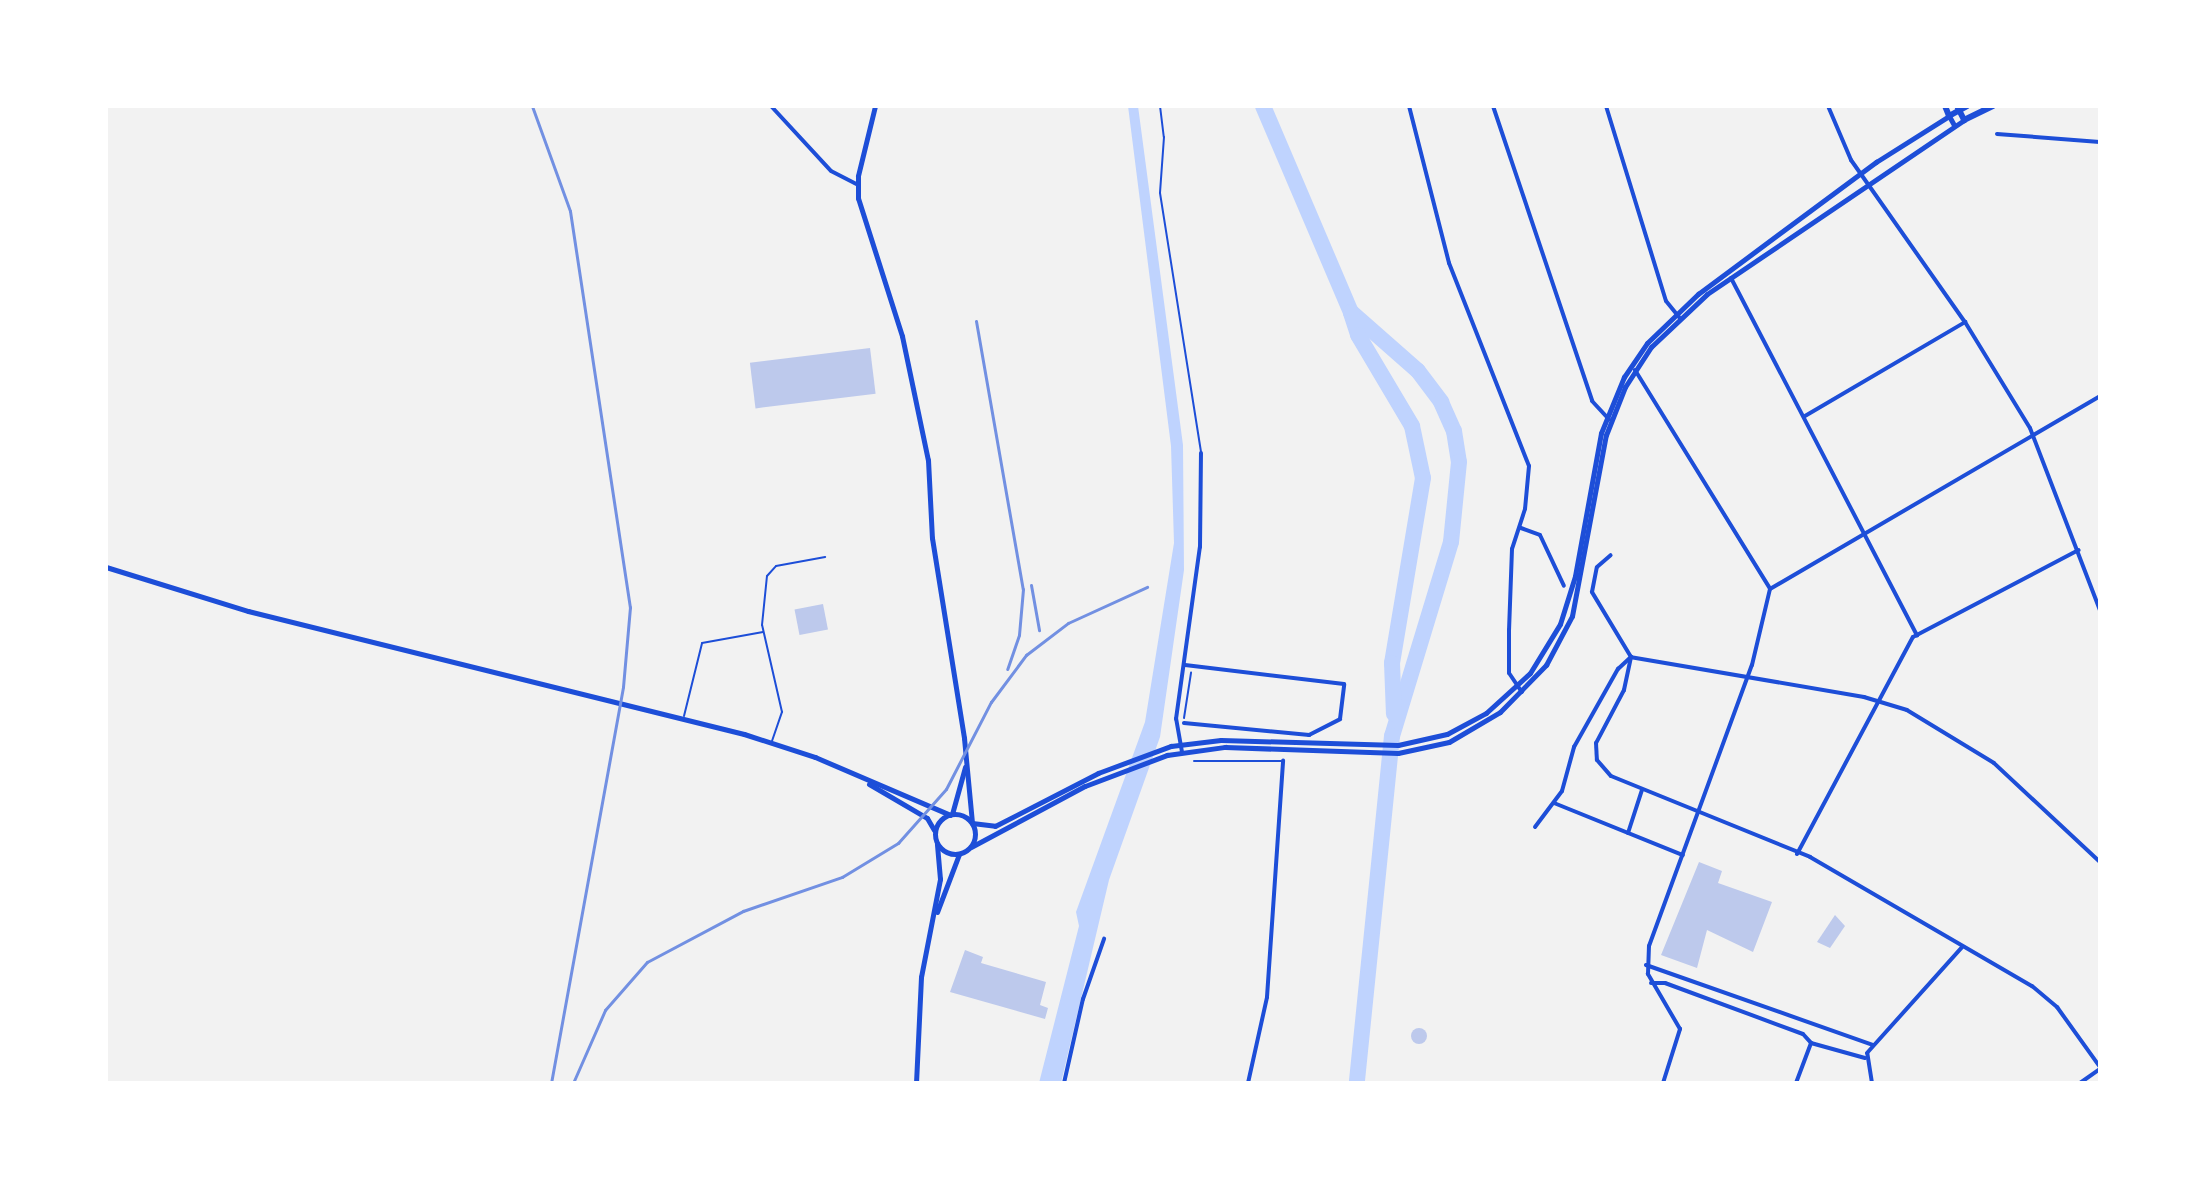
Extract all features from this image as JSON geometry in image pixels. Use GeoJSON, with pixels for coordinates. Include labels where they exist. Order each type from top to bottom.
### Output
{"type":"FeatureCollection","features":[{"type":"Feature","properties":{"kind":"main road"},"geometry":{"type":"LineString","coordinates":[[1945,106],[1949,116],[1958,108],[1967,106]]}},
{"type":"Feature","properties":{"kind":"main road"},"geometry":{"type":"LineString","coordinates":[[1958,108],[1964,120],[1993,106]]}},
{"type":"Feature","properties":{"kind":"street"},"geometry":{"type":"LineString","coordinates":[[771,106],[831,171],[857,184]]}},
{"type":"Feature","properties":{"kind":"street"},"geometry":{"type":"LineString","coordinates":[[875,106],[857,184],[865,230],[902,336],[928,460],[932,538],[966,754],[971,847]]}},
{"type":"Feature","properties":{"kind":"street"},"geometry":{"type":"LineString","coordinates":[[1409,106],[1449,263],[1527,458],[1529,484],[1521,528],[1512,549],[1509,630],[1509,673],[1522,692]]}},
{"type":"Feature","properties":{"kind":"street"},"geometry":{"type":"LineString","coordinates":[[1493,106],[1592,401],[1608,419]]}},
{"type":"Feature","properties":{"kind":"street"},"geometry":{"type":"LineString","coordinates":[[1606,106],[1666,301],[1677,315]]}},
{"type":"Feature","properties":{"kind":"street"},"geometry":{"type":"LineString","coordinates":[[1828,106],[1860,173],[1965,322],[2033,434],[2100,610]]}},
{"type":"Feature","properties":{"kind":"street"},"geometry":{"type":"LineString","coordinates":[[106,567],[248,611],[684,717],[772,742],[972,823],[995,826],[1122,763],[1180,744],[1273,742],[1366,747],[1411,743],[1457,730],[1517,687],[1546,651],[1565,613],[1608,419],[1630,367],[1677,315],[1860,173],[1949,116],[1954,125]]}},
{"type":"Feature","properties":{"kind":"street"},"geometry":{"type":"LineString","coordinates":[[1729,276],[1866,182],[1964,120]]}},
{"type":"Feature","properties":{"kind":"street"},"geometry":{"type":"LineString","coordinates":[[1997,134],[2100,142]]}},
{"type":"Feature","properties":{"kind":"street"},"geometry":{"type":"LineString","coordinates":[[1729,276],[1917,635]]}},
{"type":"Feature","properties":{"kind":"street"},"geometry":{"type":"LineString","coordinates":[[937,844],[947,853],[959,854],[1119,771],[1182,752],[1272,750],[1366,755],[1410,751],[1462,737],[1522,692],[1553,655],[1572,616],[1608,419],[1635,370],[1677,315]]}},
{"type":"Feature","properties":{"kind":"street"},"geometry":{"type":"LineString","coordinates":[[1805,416],[1965,322]]}},
{"type":"Feature","properties":{"kind":"street"},"geometry":{"type":"LineString","coordinates":[[1635,370],[1770,589]]}},
{"type":"Feature","properties":{"kind":"street"},"geometry":{"type":"LineString","coordinates":[[1663,1083],[1680,1029],[1651,983],[1646,965],[1696,815],[1748,674],[1770,589],[2100,396]]}},
{"type":"Feature","properties":{"kind":"street"},"geometry":{"type":"LineString","coordinates":[[1182,752],[1176,719],[1200,547],[1201,453]]}},
{"type":"Feature","properties":{"kind":"street"},"geometry":{"type":"LineString","coordinates":[[1521,528],[1540,535],[1564,586]]}},
{"type":"Feature","properties":{"kind":"street"},"geometry":{"type":"LineString","coordinates":[[1796,855],[1878,700],[1917,635],[2079,550]]}},
{"type":"Feature","properties":{"kind":"street"},"geometry":{"type":"LineString","coordinates":[[1611,555],[1597,567],[1592,592],[1631,657],[1624,690],[1596,743],[1597,760],[1611,776],[1855,881],[2051,1001],[2100,1068],[2080,1083]]}},
{"type":"Feature","properties":{"kind":"street"},"geometry":{"type":"LineString","coordinates":[[1631,657],[1748,674],[1878,700],[1912,713],[2003,770],[2100,862]]}},
{"type":"Feature","properties":{"kind":"street"},"geometry":{"type":"LineString","coordinates":[[1535,827],[1554,803],[1574,747],[1618,669],[1631,657]]}},
{"type":"Feature","properties":{"kind":"street"},"geometry":{"type":"LineString","coordinates":[[1184,723],[1307,735],[1341,717],[1342,681],[1185,665]]}},
{"type":"Feature","properties":{"kind":"street"},"geometry":{"type":"LineString","coordinates":[[935,835],[938,822],[950,814],[959,801],[966,754]]}},
{"type":"Feature","properties":{"kind":"street"},"geometry":{"type":"LineString","coordinates":[[1248,1083],[1267,997],[1286,766],[1283,761]]}},
{"type":"Feature","properties":{"kind":"street"},"geometry":{"type":"LineString","coordinates":[[858,777],[927,818],[937,844],[940,879],[921,977],[916,1083]]}},
{"type":"Feature","properties":{"kind":"street"},"geometry":{"type":"LineString","coordinates":[[1628,833],[1642,790]]}},
{"type":"Feature","properties":{"kind":"street"},"geometry":{"type":"LineString","coordinates":[[1554,803],[1683,855]]}},
{"type":"Feature","properties":{"kind":"street"},"geometry":{"type":"LineString","coordinates":[[931,928],[959,854]]}},
{"type":"Feature","properties":{"kind":"street"},"geometry":{"type":"LineString","coordinates":[[1064,1083],[1083,999],[1104,939]]}},
{"type":"Feature","properties":{"kind":"street"},"geometry":{"type":"LineString","coordinates":[[1872,1083],[1865,1058],[1873,1045],[1963,947]]}},
{"type":"Feature","properties":{"kind":"street"},"geometry":{"type":"LineString","coordinates":[[1646,965],[1873,1045]]}},
{"type":"Feature","properties":{"kind":"street"},"geometry":{"type":"LineString","coordinates":[[1651,983],[1665,983],[1803,1034],[1811,1043],[1865,1058]]}},
{"type":"Feature","properties":{"kind":"street"},"geometry":{"type":"LineString","coordinates":[[1796,1083],[1811,1043]]}},
{"type":"Feature","properties":{"kind":"street"},"geometry":{"type":"LineString","coordinates":[[2090,1076],[2094,1083]]}},
{"type":"Feature","properties":{"kind":"lane"},"geometry":{"type":"LineString","coordinates":[[1160,106],[1164,127],[1160,193],[1201,453]]}},
{"type":"Feature","properties":{"kind":"lane"},"geometry":{"type":"LineString","coordinates":[[772,742],[782,712],[763,632],[770,569],[825,557]]}},
{"type":"Feature","properties":{"kind":"lane"},"geometry":{"type":"LineString","coordinates":[[684,717],[702,643],[763,632]]}},
{"type":"Feature","properties":{"kind":"lane"},"geometry":{"type":"LineString","coordinates":[[1194,761],[1283,761]]}},
{"type":"Feature","properties":{"kind":"path"},"geometry":{"type":"LineString","coordinates":[[1184,723],[1192,665]]}},
{"type":"Feature","properties":{"kind":"water"},"geometry":{"type":"Polygon","coordinates":[[[1128,106],[1138,106],[1183,445],[1184,570],[1160,737],[1109,880],[1061,1083],[1039,1083],[1079,926],[1076,912],[1145,722],[1174,543],[1171,446],[1128,106]]]}},
{"type":"Feature","properties":{"kind":"building"},"geometry":{"type":"Polygon","coordinates":[[[870,348],[876,394],[756,408],[750,363],[870,348]]]}},
{"type":"Feature","properties":{"kind":"building"},"geometry":{"type":"Polygon","coordinates":[[[823,604],[828,630],[799,635],[795,610],[823,604]]]}},
{"type":"Feature","properties":{"kind":"building"},"geometry":{"type":"Polygon","coordinates":[[[1699,862],[1722,871],[1718,883],[1772,902],[1753,952],[1707,930],[1697,968],[1661,955],[1699,862]]]}},
{"type":"Feature","properties":{"kind":"building"},"geometry":{"type":"Polygon","coordinates":[[[1835,915],[1845,926],[1830,948],[1817,942],[1835,915]]]}},
{"type":"Feature","properties":{"kind":"building"},"geometry":{"type":"Polygon","coordinates":[[[965,950],[983,957],[981,963],[1046,982],[1040,1005],[1048,1008],[1045,1019],[950,992],[965,950]]]}},
{"type":"Feature","properties":{"kind":"building"},"geometry":{"type":"Polygon","coordinates":[[[1419,1028],[1425,1030],[1425,1042],[1419,1044],[1413,1042],[1411,1036],[1413,1030],[1419,1028]]]}},
{"type":"Feature","properties":{"kind":"waterway"},"geometry":{"type":"LineString","coordinates":[[1263,106],[1351,312],[1418,371],[1441,402],[1454,431],[1459,462],[1451,542],[1392,736],[1357,1083]]}},
{"type":"Feature","properties":{"kind":"waterway"},"geometry":{"type":"LineString","coordinates":[[1351,313],[1358,335],[1412,426],[1423,478],[1392,663],[1394,714]]}},
{"type":"Feature","properties":{"kind":"railway"},"geometry":{"type":"LineString","coordinates":[[532,106],[570,211],[630,607],[623,687],[551,1083]]}},
{"type":"Feature","properties":{"kind":"railway"},"geometry":{"type":"LineString","coordinates":[[976,321],[1023,589],[1019,635],[1007,669]]}},
{"type":"Feature","properties":{"kind":"railway"},"geometry":{"type":"LineString","coordinates":[[1031,585],[1039,630]]}},
{"type":"Feature","properties":{"kind":"railway"},"geometry":{"type":"LineString","coordinates":[[573,1083],[605,1010],[647,962],[743,911],[842,877],[898,843],[946,789],[991,702],[1026,655],[1068,623],[1147,587]]}}]}
